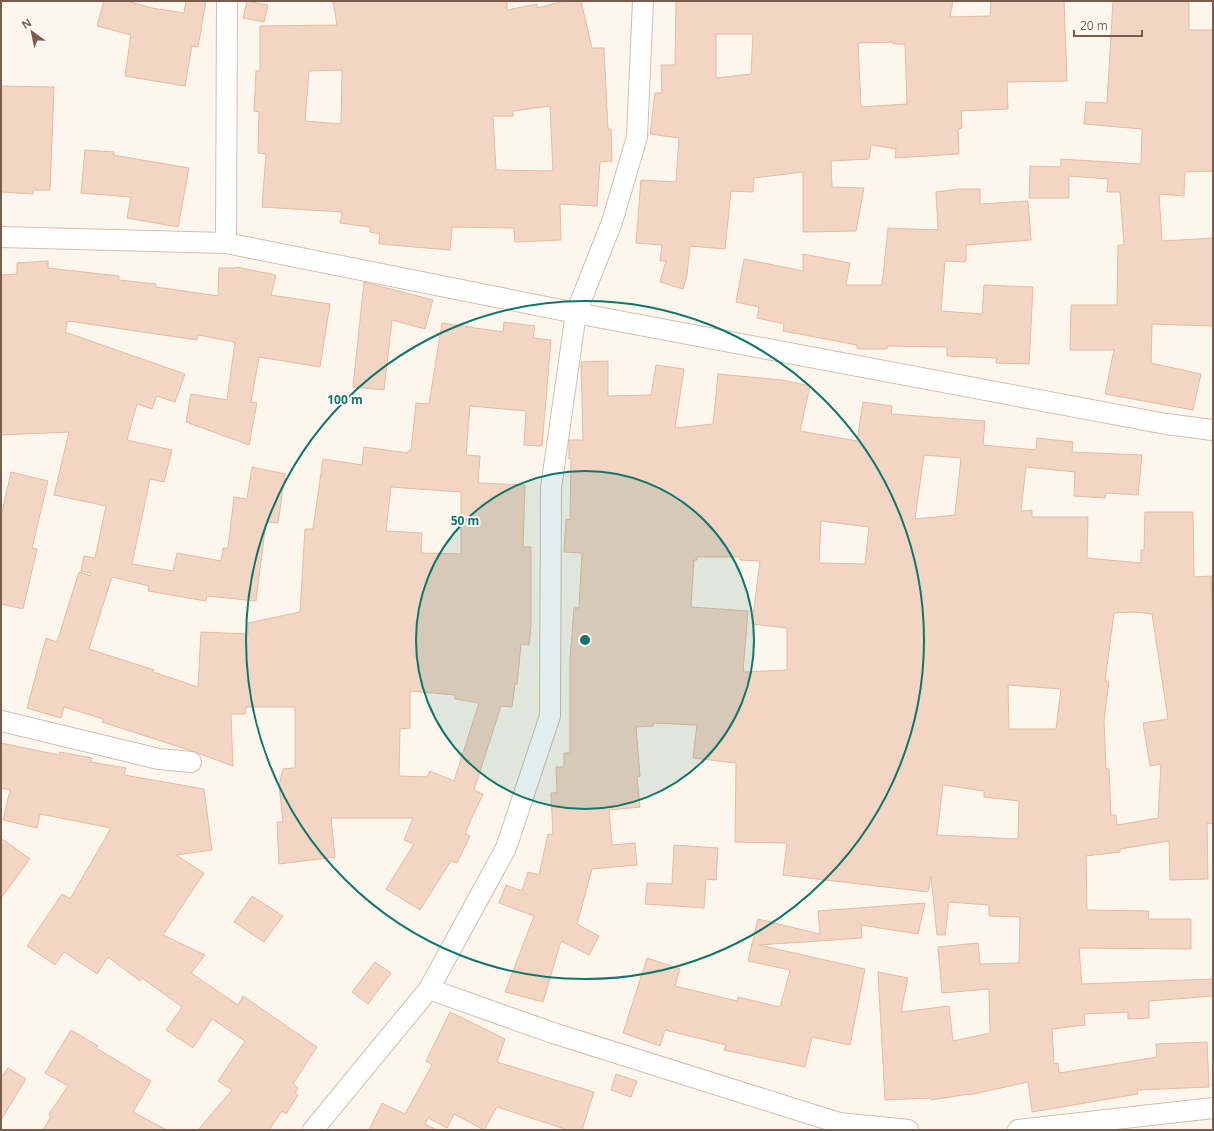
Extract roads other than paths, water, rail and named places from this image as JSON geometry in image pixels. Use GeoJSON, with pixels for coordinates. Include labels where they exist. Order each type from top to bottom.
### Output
{"type":"FeatureCollection","features":[{"type":"Feature","properties":{"kind":"street"},"geometry":{"type":"LineString","coordinates":[[226,242],[227,1]]}},
{"type":"Feature","properties":{"kind":"street"},"geometry":{"type":"LineString","coordinates":[[313,1130],[429,989],[506,848],[550,716],[550,488],[576,313],[612,222],[636,137],[643,1]]}},
{"type":"Feature","properties":{"kind":"street"},"geometry":{"type":"LineString","coordinates":[[1,237],[226,242],[576,313],[1158,422],[1213,430]]}},
{"type":"Feature","properties":{"kind":"street"},"geometry":{"type":"LineString","coordinates":[[1,720],[159,759],[191,762]]}},
{"type":"Feature","properties":{"kind":"street"},"geometry":{"type":"LineString","coordinates":[[429,989],[554,1033],[839,1122],[908,1130]]}},
{"type":"Feature","properties":{"kind":"street"},"geometry":{"type":"LineString","coordinates":[[1018,1130],[1213,1108]]}}]}
